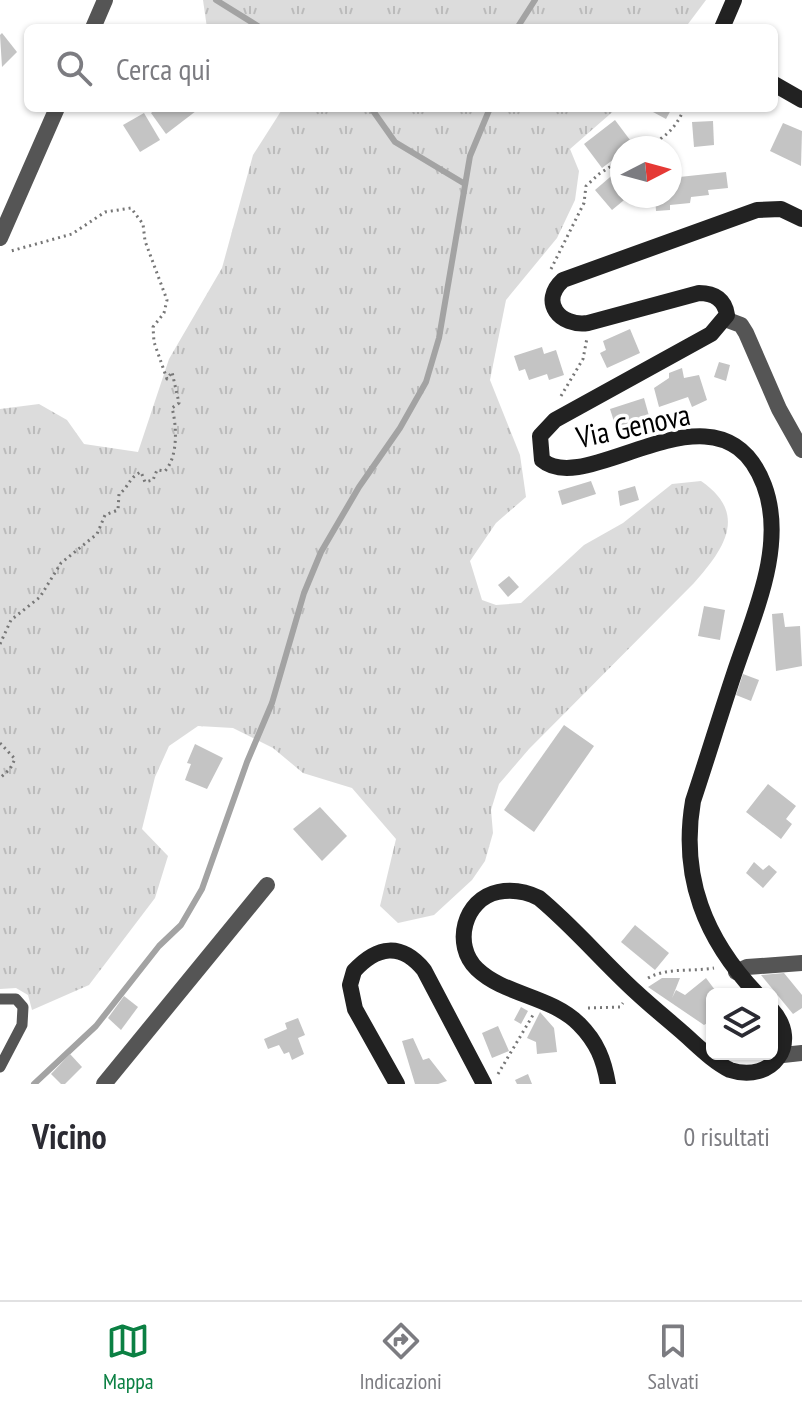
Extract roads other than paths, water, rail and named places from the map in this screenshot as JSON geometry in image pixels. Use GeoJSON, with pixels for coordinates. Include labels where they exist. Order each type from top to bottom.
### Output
{"type":"FeatureCollection","features":[{"type":"Feature","properties":{"kind":"main road"},"geometry":{"type":"LineString","coordinates":[[724,24],[734,0]]}},
{"type":"Feature","properties":{"kind":"main road"},"geometry":{"type":"LineString","coordinates":[[778,86],[802,100]]}},
{"type":"Feature","properties":{"kind":"main road"},"geometry":{"type":"LineString","coordinates":[[725,319],[727,311],[720,299],[699,293],[588,323],[570,324],[560,318],[554,305],[554,295],[557,286],[571,276],[743,213],[781,209],[802,219]]}},
{"type":"Feature","properties":{"kind":"main road","name":"Via Genova"},"geometry":{"type":"LineString","coordinates":[[725,319],[711,334],[555,420],[540,436],[539,450],[542,460],[549,466],[561,468],[596,462],[682,437],[716,439],[740,450],[751,461],[765,487],[771,529],[765,577],[693,801],[689,855],[696,892],[709,928],[733,968],[751,988]]}},
{"type":"Feature","properties":{"kind":"main road"},"geometry":{"type":"LineString","coordinates":[[608,1084],[604,1062],[589,1036],[569,1016],[491,979],[472,964],[464,948],[463,935],[465,922],[481,898],[510,890],[527,892],[539,898],[635,992],[731,1071],[742,1075],[759,1075],[775,1065],[783,1055],[785,1043],[784,1028],[778,1019]]}},
{"type":"Feature","properties":{"kind":"main road"},"geometry":{"type":"LineString","coordinates":[[397,1084],[355,1009],[350,985],[354,971],[362,962],[380,952],[393,950],[415,959],[424,970],[484,1084]]}},
{"type":"Feature","properties":{"kind":"street"},"geometry":{"type":"LineString","coordinates":[[95,24],[105,0]]}},
{"type":"Feature","properties":{"kind":"street"},"geometry":{"type":"LineString","coordinates":[[0,238],[55,112]]}},
{"type":"Feature","properties":{"kind":"street"},"geometry":{"type":"LineString","coordinates":[[725,319],[741,325],[746,333],[779,409],[802,450]]}},
{"type":"Feature","properties":{"kind":"street"},"geometry":{"type":"LineString","coordinates":[[104,1084],[267,885]]}},
{"type":"Feature","properties":{"kind":"street"},"geometry":{"type":"LineString","coordinates":[[733,968],[802,963]]}},
{"type":"Feature","properties":{"kind":"street"},"geometry":{"type":"LineString","coordinates":[[783,1055],[802,1053]]}},
{"type":"Feature","properties":{"kind":"lane"},"geometry":{"type":"LineString","coordinates":[[0,999],[21,1002],[23,1015],[22,1025],[0,1067]]}},
{"type":"Feature","properties":{"kind":"waterway"},"geometry":{"type":"LineString","coordinates":[[216,0],[255,24]]}},
{"type":"Feature","properties":{"kind":"waterway"},"geometry":{"type":"LineString","coordinates":[[520,24],[535,0]]}},
{"type":"Feature","properties":{"kind":"waterway"},"geometry":{"type":"LineString","coordinates":[[374,112],[395,142],[465,184]]}},
{"type":"Feature","properties":{"kind":"waterway"},"geometry":{"type":"LineString","coordinates":[[34,1084],[96,1026],[159,946],[181,925],[202,889],[247,762],[272,703],[304,593],[321,552],[426,382],[439,338],[470,156],[488,112]]}}]}
